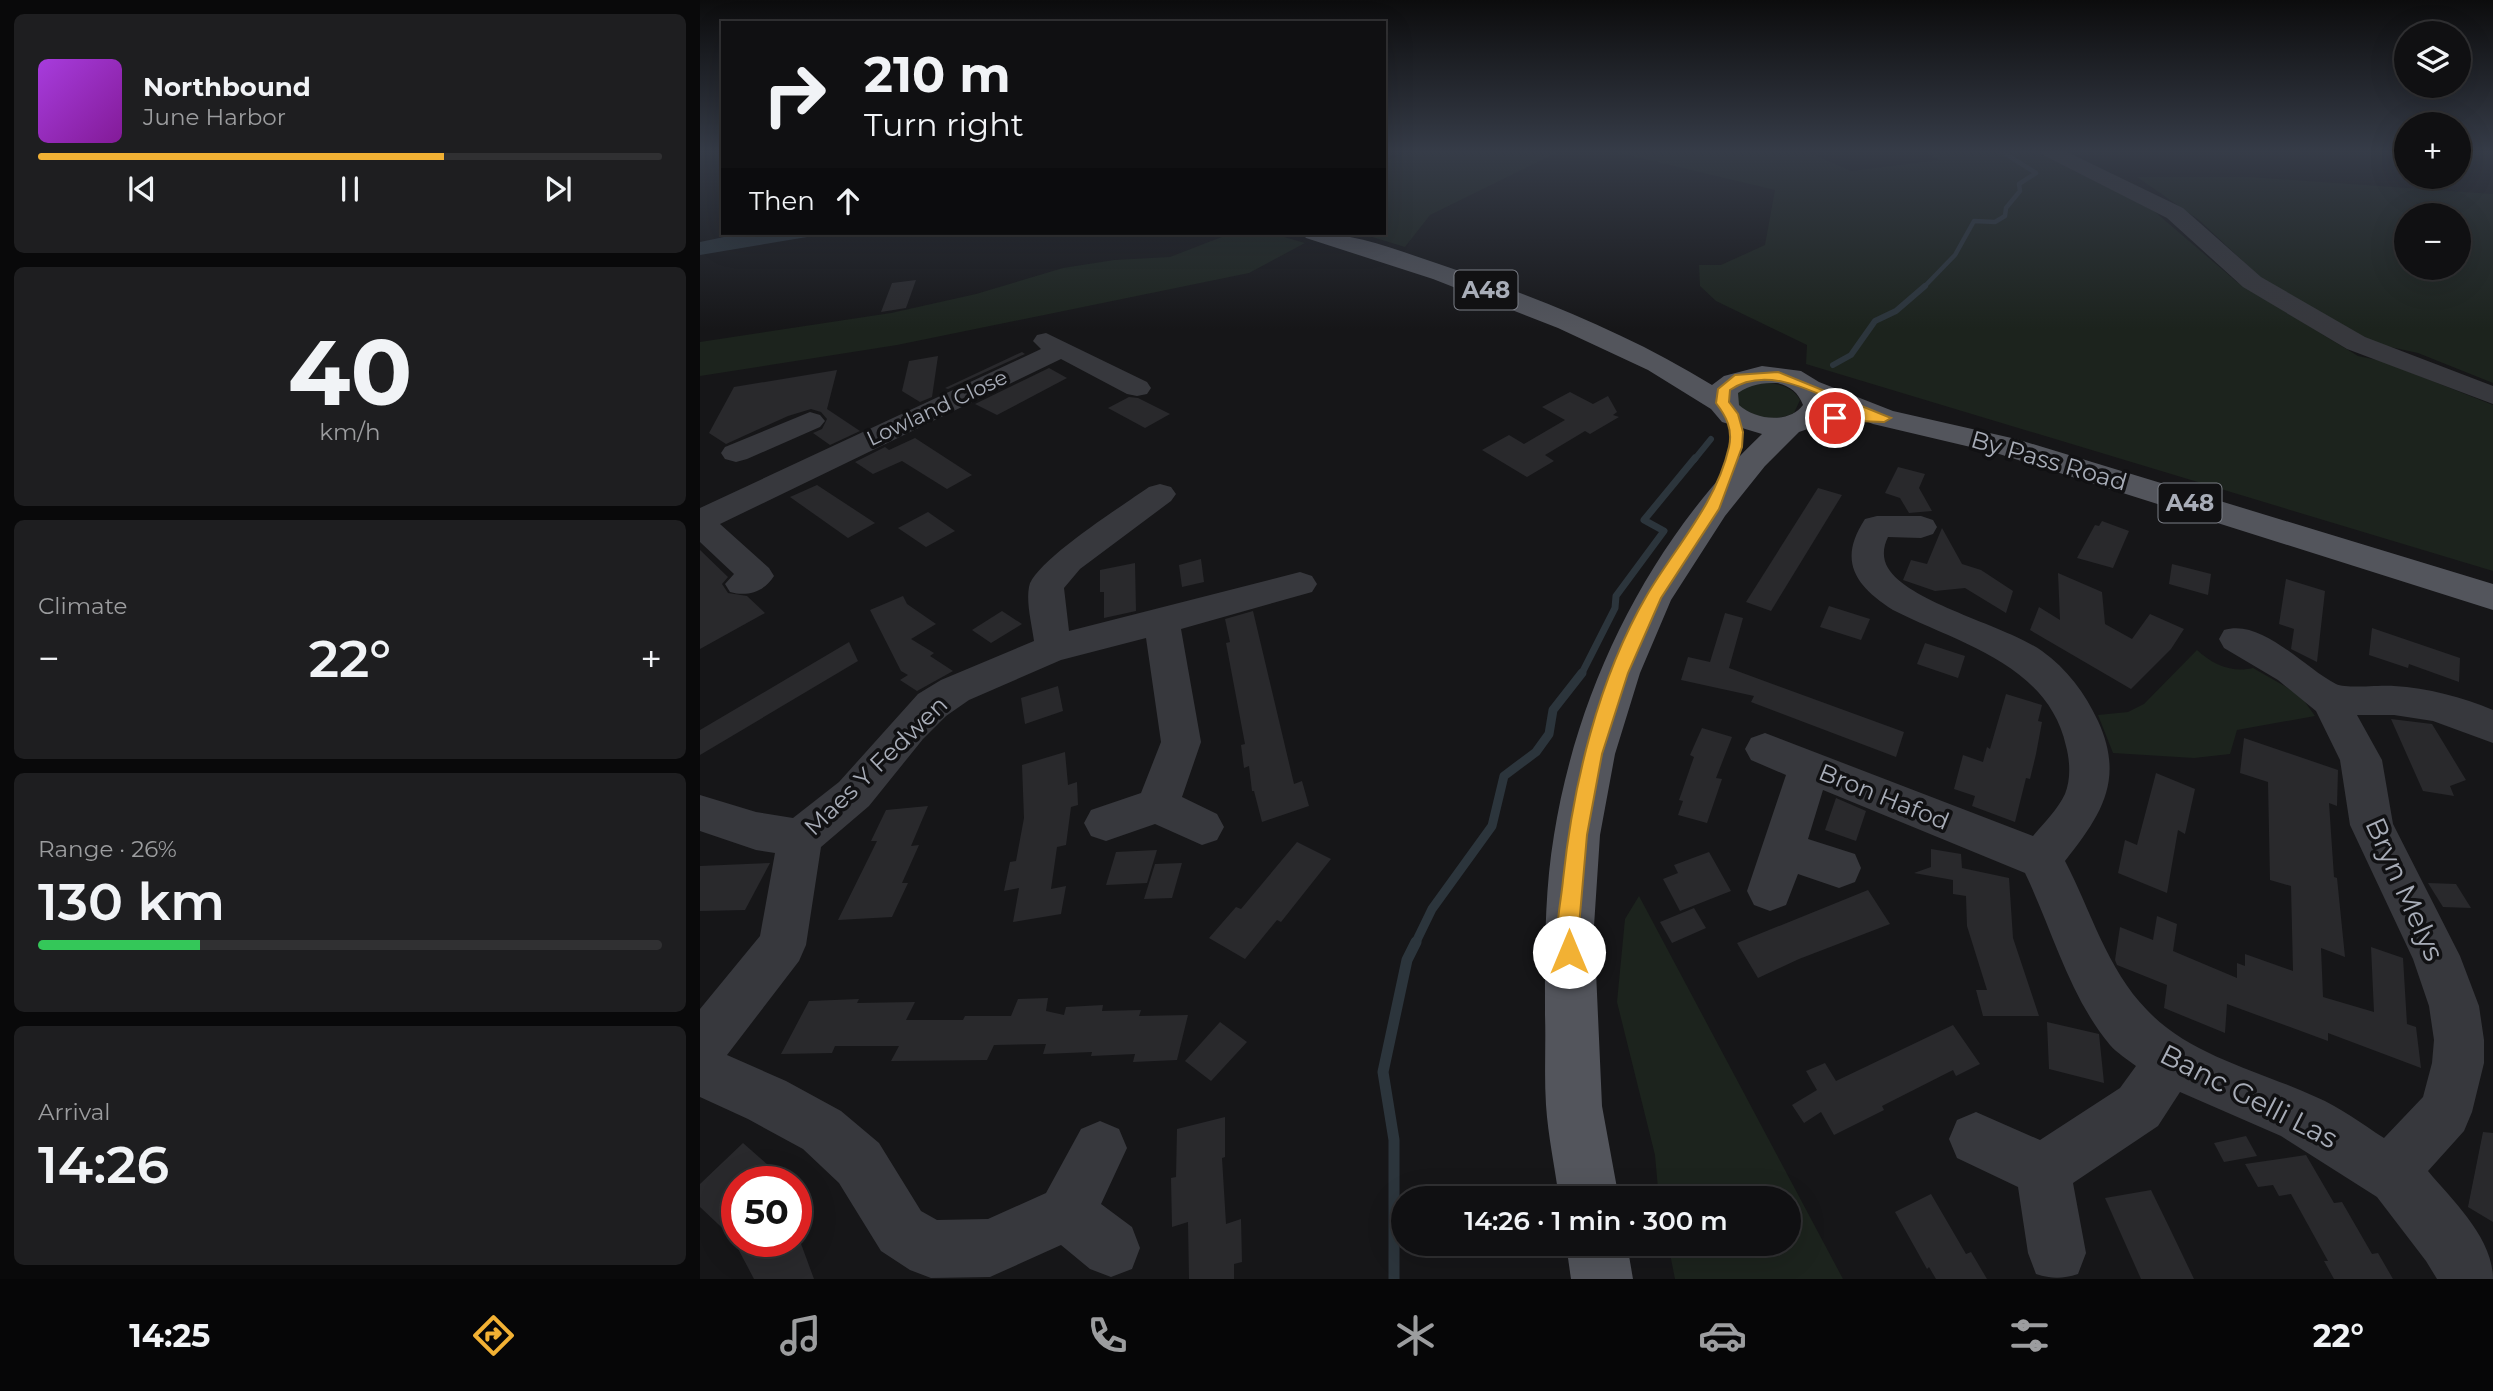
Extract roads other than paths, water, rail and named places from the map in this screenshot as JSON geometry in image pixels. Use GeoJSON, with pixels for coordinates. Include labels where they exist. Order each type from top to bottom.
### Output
{"type":"FeatureCollection","features":[{"type":"Feature","properties":{"kind":"main road","name":"A48"},"geometry":{"type":"LineString","coordinates":[[1320,235],[1446,275],[1586,330],[1653,361],[1727,409]]}},
{"type":"Feature","properties":{"kind":"main road","name":"A48"},"geometry":{"type":"LineString","coordinates":[[1653,361],[1691,370],[1751,375]]}},
{"type":"Feature","properties":{"kind":"main road"},"geometry":{"type":"LineString","coordinates":[[1587,1186],[1574,1106],[1569,926],[1577,835],[1594,754],[1620,673],[1653,598],[1712,509],[1754,459],[1802,411],[1791,378],[1751,375],[1739,378],[1724,389],[1727,409],[1737,432],[1735,447],[1712,509]]}},
{"type":"Feature","properties":{"kind":"main road","name":"By Pass Road"},"geometry":{"type":"LineString","coordinates":[[1727,409],[1764,426],[1802,411],[1884,418],[2005,446],[2493,597]]}},
{"type":"Feature","properties":{"kind":"main road"},"geometry":{"type":"LineString","coordinates":[[1598,1256],[1602,1279]]}},
{"type":"Feature","properties":{"kind":"street"},"geometry":{"type":"LineString","coordinates":[[2169,210],[2252,282],[2356,343],[2493,396]]}},
{"type":"Feature","properties":{"kind":"street","name":"Lowland Close"},"geometry":{"type":"LineString","coordinates":[[700,523],[1053,345],[1137,388]]}},
{"type":"Feature","properties":{"kind":"street"},"geometry":{"type":"LineString","coordinates":[[736,453],[810,421]]}},
{"type":"Feature","properties":{"kind":"street"},"geometry":{"type":"LineString","coordinates":[[776,436],[812,467]]}},
{"type":"Feature","properties":{"kind":"street"},"geometry":{"type":"LineString","coordinates":[[1053,648],[1046,586],[1068,561],[1136,501]]}},
{"type":"Feature","properties":{"kind":"street"},"geometry":{"type":"LineString","coordinates":[[1921,527],[1869,517],[1866,558],[1882,585],[1926,610],[1993,639],[2021,655],[2052,681],[2076,715],[2089,750],[2088,789],[2075,814],[2041,859]]}},
{"type":"Feature","properties":{"kind":"street"},"geometry":{"type":"LineString","coordinates":[[700,523],[759,576]]}},
{"type":"Feature","properties":{"kind":"street","name":"Maes Y Fedwen"},"geometry":{"type":"LineString","coordinates":[[700,1049],[782,945],[800,838],[854,794],[909,728],[932,705],[965,685],[1053,648],[1300,584]]}},
{"type":"Feature","properties":{"kind":"street"},"geometry":{"type":"LineString","coordinates":[[1158,805],[1181,742],[1162,621]]}},
{"type":"Feature","properties":{"kind":"street","name":"Bryn Melys"},"geometry":{"type":"LineString","coordinates":[[2237,639],[2291,670],[2330,701],[2361,760],[2372,825],[2436,956],[2454,1006],[2459,1040],[2458,1063],[2445,1112],[2401,1160],[2397,1177]]}},
{"type":"Feature","properties":{"kind":"street"},"geometry":{"type":"LineString","coordinates":[[2330,701],[2402,700],[2436,705],[2493,727]]}},
{"type":"Feature","properties":{"kind":"street"},"geometry":{"type":"LineString","coordinates":[[1765,749],[1809,767]]}},
{"type":"Feature","properties":{"kind":"street","name":"Bron Hafod"},"geometry":{"type":"LineString","coordinates":[[1839,868],[1778,871],[1809,767],[2041,859]]}},
{"type":"Feature","properties":{"kind":"street"},"geometry":{"type":"LineString","coordinates":[[1106,823],[1158,805],[1202,827]]}},
{"type":"Feature","properties":{"kind":"street"},"geometry":{"type":"LineString","coordinates":[[700,813],[756,831],[800,838]]}},
{"type":"Feature","properties":{"kind":"street","name":"Banc Gelli Las"},"geometry":{"type":"LineString","coordinates":[[2041,859],[2063,904],[2069,925],[2105,994],[2129,1028],[2170,1062],[2300,1117],[2397,1177],[2447,1240],[2470,1279]]}},
{"type":"Feature","properties":{"kind":"street"},"geometry":{"type":"LineString","coordinates":[[2043,1170],[2139,1107],[2170,1062]]}},
{"type":"Feature","properties":{"kind":"street"},"geometry":{"type":"LineString","coordinates":[[700,1070],[767,1100],[822,1130],[859,1163],[901,1231],[931,1249],[990,1248],[1066,1213],[1100,1148]]}},
{"type":"Feature","properties":{"kind":"street"},"geometry":{"type":"LineString","coordinates":[[1976,1139],[2043,1170]]}},
{"type":"Feature","properties":{"kind":"street"},"geometry":{"type":"LineString","coordinates":[[2043,1170],[2057,1253]]}},
{"type":"Feature","properties":{"kind":"street"},"geometry":{"type":"LineString","coordinates":[[1066,1213],[1111,1248]]}},
{"type":"Feature","properties":{"kind":"waterway"},"geometry":{"type":"LineString","coordinates":[[1925,286],[1955,255],[1974,221],[1995,222],[2005,216],[2006,210]]}},
{"type":"Feature","properties":{"kind":"waterway"},"geometry":{"type":"LineString","coordinates":[[1833,365],[1851,355],[1875,321],[1896,311],[1925,286]]}},
{"type":"Feature","properties":{"kind":"waterway"},"geometry":{"type":"LineString","coordinates":[[1694,460],[1711,439]]}},
{"type":"Feature","properties":{"kind":"waterway"},"geometry":{"type":"LineString","coordinates":[[1581,675],[1615,608],[1616,596],[1664,531],[1644,520],[1695,458]]}},
{"type":"Feature","properties":{"kind":"waterway"},"geometry":{"type":"LineString","coordinates":[[1415,944],[1432,909],[1492,826],[1504,776],[1536,752],[1549,734],[1553,710],[1582,673]]}},
{"type":"Feature","properties":{"kind":"waterway"},"geometry":{"type":"LineString","coordinates":[[1394,1279],[1394,1140],[1383,1072],[1407,960],[1415,944]]}}]}
